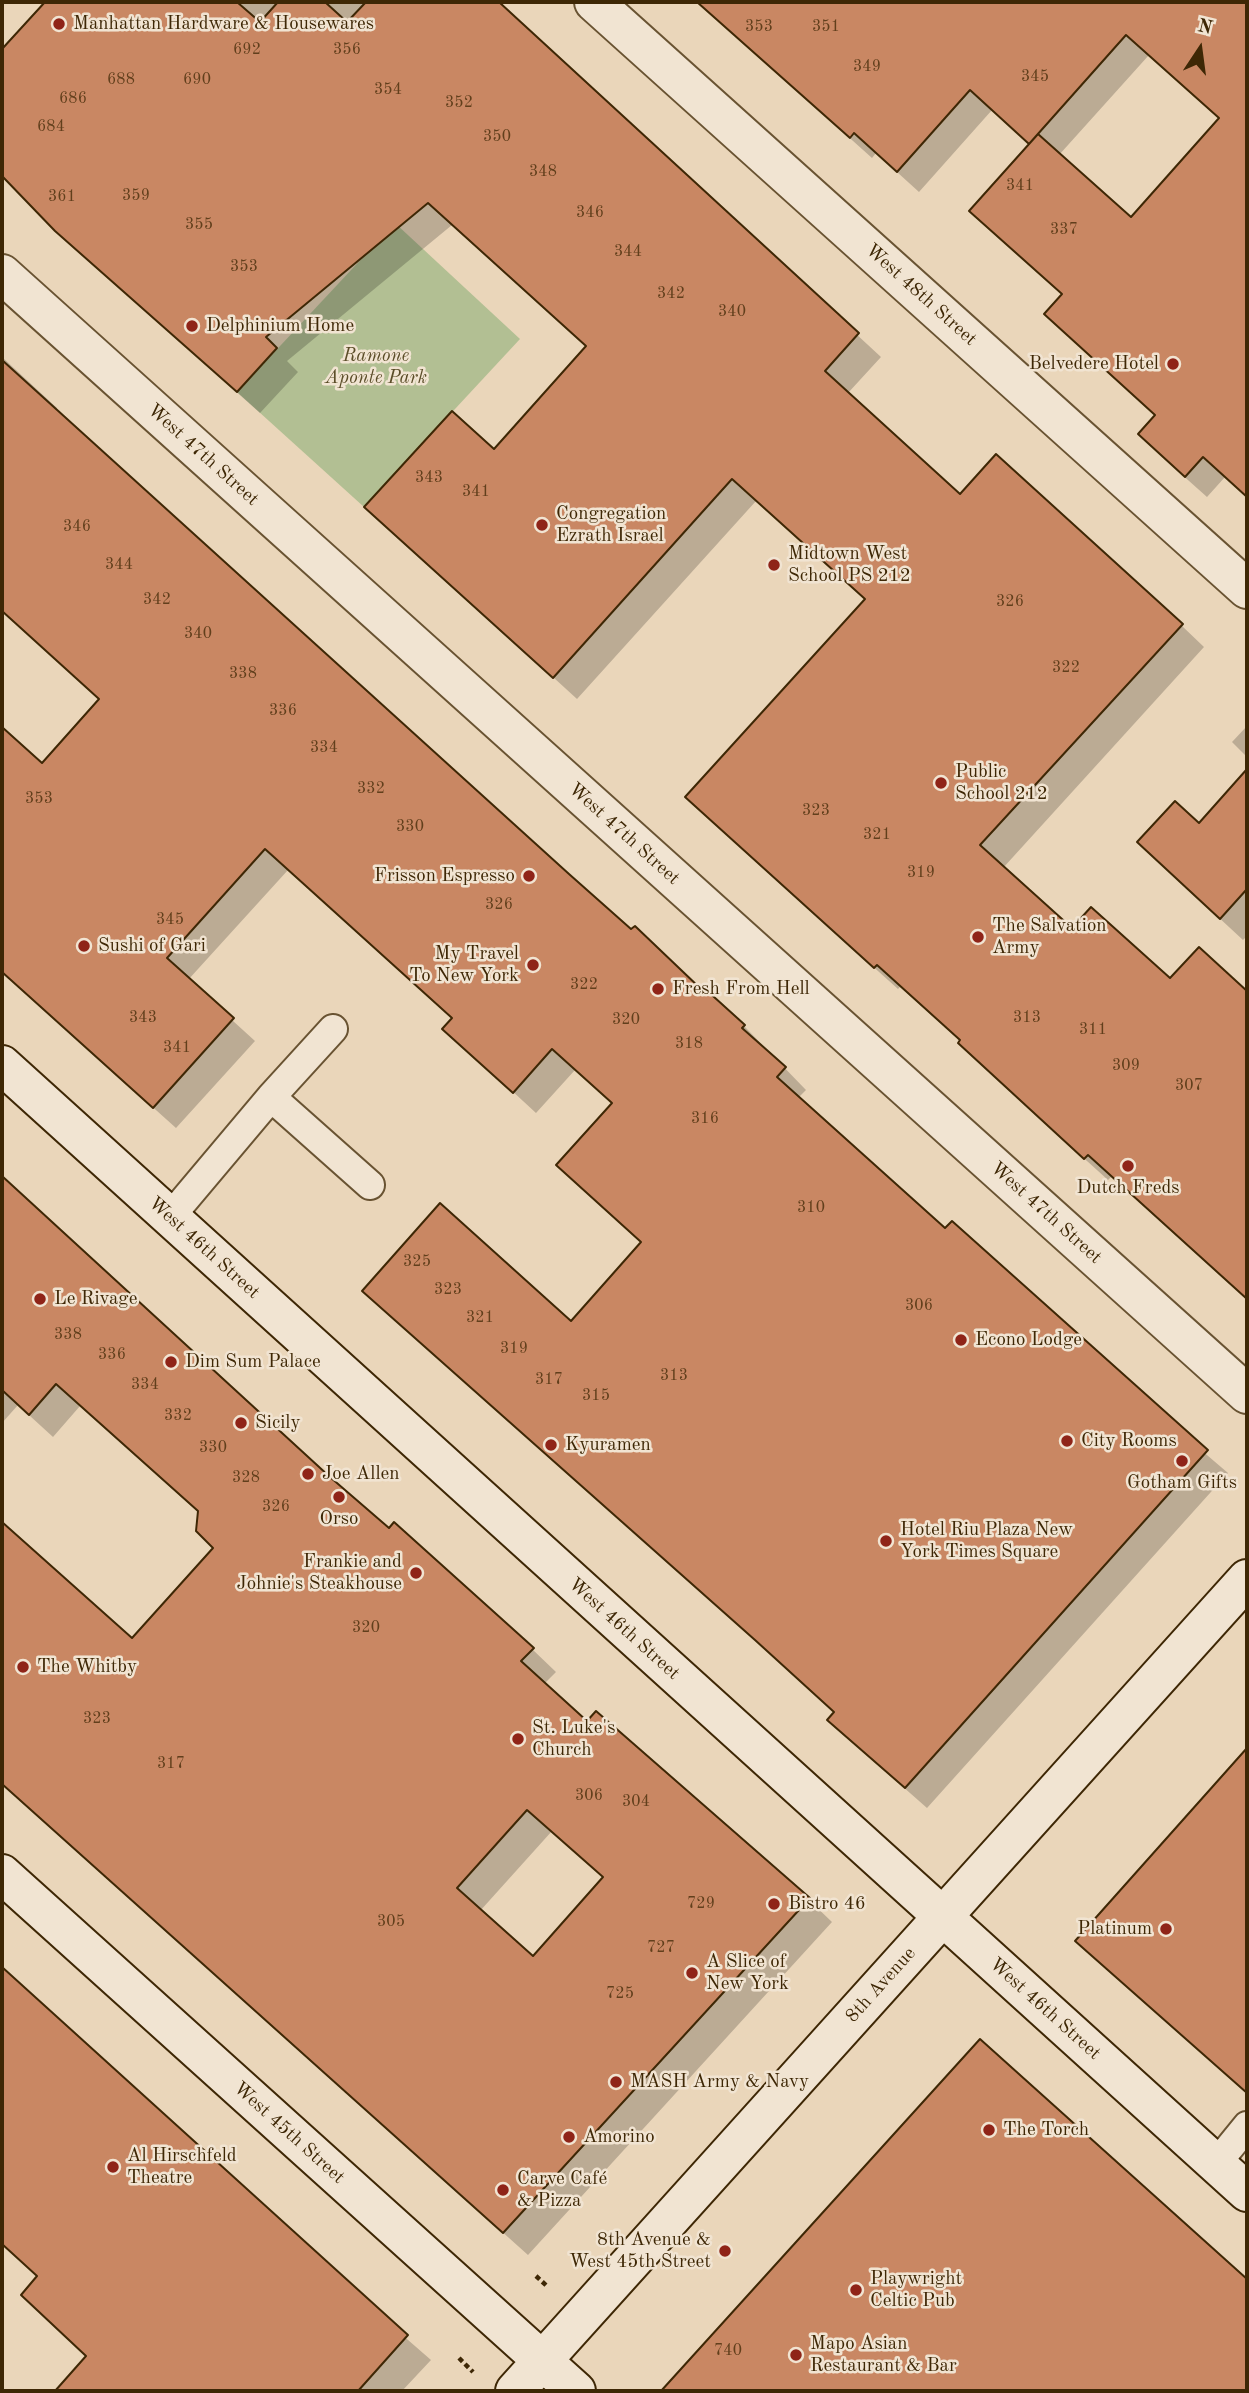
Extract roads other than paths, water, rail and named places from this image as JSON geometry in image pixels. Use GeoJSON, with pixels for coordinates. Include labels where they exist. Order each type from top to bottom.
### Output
{"type":"FeatureCollection","features":[{"type":"Feature","properties":{"kind":"main road","name":"West 48th Street"},"geometry":{"type":"LineString","coordinates":[[594,2],[1247,589]]}},
{"type":"Feature","properties":{"kind":"main road","name":"West 47th Street"},"geometry":{"type":"LineString","coordinates":[[2,274],[1247,1394]]}},
{"type":"Feature","properties":{"kind":"main road","name":"West 46th Street"},"geometry":{"type":"LineString","coordinates":[[2,1065],[1247,2192]]}},
{"type":"Feature","properties":{"kind":"main road","name":"8th Avenue"},"geometry":{"type":"LineString","coordinates":[[515,2391],[1247,1579]]}},
{"type":"Feature","properties":{"kind":"main road","name":"West 45th Street"},"geometry":{"type":"LineString","coordinates":[[2,1874],[576,2391]]}},
{"type":"Feature","properties":{"kind":"lane"},"geometry":{"type":"LineString","coordinates":[[170,1217],[271,1097],[333,1029]]}},
{"type":"Feature","properties":{"kind":"lane"},"geometry":{"type":"LineString","coordinates":[[271,1097],[370,1185]]}},
{"type":"Feature","properties":{"kind":"lane"},"geometry":{"type":"LineString","coordinates":[[1216,2164],[1247,2126]]}},
{"type":"Feature","properties":{"kind":"place","name":"Manhattan Hardware & Housewares"},"geometry":{"type":"Point","coordinates":[59,24]}},
{"type":"Feature","properties":{"kind":"place","name":"Delphinium Home"},"geometry":{"type":"Point","coordinates":[192,326]}},
{"type":"Feature","properties":{"kind":"place","name":"Belvedere Hotel"},"geometry":{"type":"Point","coordinates":[1173,364]}},
{"type":"Feature","properties":{"kind":"place","name":"Congregation Ezrath Israel"},"geometry":{"type":"Point","coordinates":[542,525]}},
{"type":"Feature","properties":{"kind":"place","name":"Midtown West School PS 212"},"geometry":{"type":"Point","coordinates":[774,565]}},
{"type":"Feature","properties":{"kind":"place","name":"Public School 212"},"geometry":{"type":"Point","coordinates":[941,783]}},
{"type":"Feature","properties":{"kind":"place","name":"Frisson Espresso"},"geometry":{"type":"Point","coordinates":[529,876]}},
{"type":"Feature","properties":{"kind":"place","name":"The Salvation Army"},"geometry":{"type":"Point","coordinates":[978,937]}},
{"type":"Feature","properties":{"kind":"place","name":"Sushi of Gari"},"geometry":{"type":"Point","coordinates":[84,946]}},
{"type":"Feature","properties":{"kind":"place","name":"My Travel To New York"},"geometry":{"type":"Point","coordinates":[533,965]}},
{"type":"Feature","properties":{"kind":"place","name":"Fresh From Hell"},"geometry":{"type":"Point","coordinates":[658,989]}},
{"type":"Feature","properties":{"kind":"place","name":"Dutch Freds"},"geometry":{"type":"Point","coordinates":[1128,1166]}},
{"type":"Feature","properties":{"kind":"place","name":"Le Rivage"},"geometry":{"type":"Point","coordinates":[40,1299]}},
{"type":"Feature","properties":{"kind":"place","name":"Econo Lodge"},"geometry":{"type":"Point","coordinates":[961,1340]}},
{"type":"Feature","properties":{"kind":"place","name":"Dim Sum Palace"},"geometry":{"type":"Point","coordinates":[171,1362]}},
{"type":"Feature","properties":{"kind":"place","name":"Sicily"},"geometry":{"type":"Point","coordinates":[241,1423]}},
{"type":"Feature","properties":{"kind":"place","name":"City Rooms"},"geometry":{"type":"Point","coordinates":[1067,1441]}},
{"type":"Feature","properties":{"kind":"place","name":"Kyuramen"},"geometry":{"type":"Point","coordinates":[551,1445]}},
{"type":"Feature","properties":{"kind":"place","name":"Gotham Gifts"},"geometry":{"type":"Point","coordinates":[1182,1461]}},
{"type":"Feature","properties":{"kind":"place","name":"Joe Allen"},"geometry":{"type":"Point","coordinates":[308,1474]}},
{"type":"Feature","properties":{"kind":"place","name":"Orso"},"geometry":{"type":"Point","coordinates":[339,1497]}},
{"type":"Feature","properties":{"kind":"place","name":"Hotel Riu Plaza New York Times Square"},"geometry":{"type":"Point","coordinates":[886,1541]}},
{"type":"Feature","properties":{"kind":"place","name":"Frankie and Johnie's Steakhouse"},"geometry":{"type":"Point","coordinates":[416,1573]}},
{"type":"Feature","properties":{"kind":"place","name":"The Whitby"},"geometry":{"type":"Point","coordinates":[23,1667]}},
{"type":"Feature","properties":{"kind":"place","name":"St. Luke's Church"},"geometry":{"type":"Point","coordinates":[518,1739]}},
{"type":"Feature","properties":{"kind":"place","name":"Bistro 46"},"geometry":{"type":"Point","coordinates":[774,1904]}},
{"type":"Feature","properties":{"kind":"place","name":"Platinum"},"geometry":{"type":"Point","coordinates":[1166,1929]}},
{"type":"Feature","properties":{"kind":"place","name":"A Slice of New York"},"geometry":{"type":"Point","coordinates":[692,1973]}},
{"type":"Feature","properties":{"kind":"place","name":"MASH Army & Navy"},"geometry":{"type":"Point","coordinates":[616,2082]}},
{"type":"Feature","properties":{"kind":"place","name":"The Torch"},"geometry":{"type":"Point","coordinates":[989,2130]}},
{"type":"Feature","properties":{"kind":"place","name":"Amorino"},"geometry":{"type":"Point","coordinates":[569,2137]}},
{"type":"Feature","properties":{"kind":"place","name":"Al Hirschfeld Theatre"},"geometry":{"type":"Point","coordinates":[113,2167]}},
{"type":"Feature","properties":{"kind":"place","name":"Carve Café & Pizza"},"geometry":{"type":"Point","coordinates":[503,2190]}},
{"type":"Feature","properties":{"kind":"place","name":"8th Avenue & West 45th Street"},"geometry":{"type":"Point","coordinates":[725,2251]}},
{"type":"Feature","properties":{"kind":"place","name":"Playwright Celtic Pub"},"geometry":{"type":"Point","coordinates":[856,2290]}},
{"type":"Feature","properties":{"kind":"place","name":"Mapo Asian Restaurant & Bar"},"geometry":{"type":"Point","coordinates":[796,2355]}},
{"type":"Feature","properties":{"kind":"park label","name":"Ramone Aponte Park"},"geometry":{"type":"Point","coordinates":[376,367]}}]}
